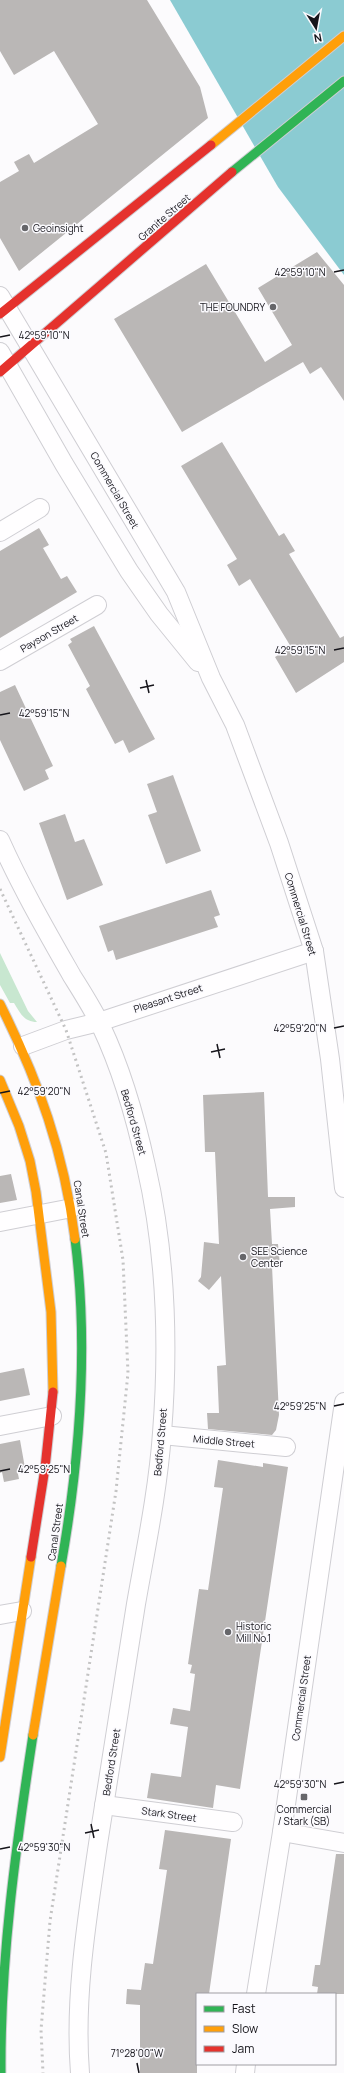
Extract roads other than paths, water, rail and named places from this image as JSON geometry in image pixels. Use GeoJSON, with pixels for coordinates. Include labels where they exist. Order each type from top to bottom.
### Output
{"type":"FeatureCollection","features":[{"type":"Feature","properties":{"kind":"street"},"geometry":{"type":"LineString","coordinates":[[3,306],[218,139],[344,36]]}},
{"type":"Feature","properties":{"kind":"street","name":"Granite Street"},"geometry":{"type":"LineString","coordinates":[[3,363],[31,346],[240,165],[344,81]]}},
{"type":"Feature","properties":{"kind":"street","name":"Commercial Street"},"geometry":{"type":"LineString","coordinates":[[3,306],[31,346],[176,592],[211,678],[235,725],[279,843],[314,951],[330,1060],[344,1188]]}},
{"type":"Feature","properties":{"kind":"street","name":"Commercial Street"},"geometry":{"type":"LineString","coordinates":[[3,363],[129,571],[159,614],[211,678]]}},
{"type":"Feature","properties":{"kind":"street"},"geometry":{"type":"LineString","coordinates":[[0,532],[40,508]]}},
{"type":"Feature","properties":{"kind":"street","name":"Payson Street"},"geometry":{"type":"LineString","coordinates":[[0,661],[97,606]]}},
{"type":"Feature","properties":{"kind":"street","name":"Bedford Street"},"geometry":{"type":"LineString","coordinates":[[0,840],[42,922],[99,1022],[110,1047],[139,1135],[154,1204],[164,1294],[165,1358],[162,1435],[151,1518],[104,1805],[88,1917],[81,1978],[78,2035],[80,2073]]}},
{"type":"Feature","properties":{"kind":"street","name":"Pleasant Street"},"geometry":{"type":"LineString","coordinates":[[23,1046],[66,1030],[99,1022],[314,951]]}},
{"type":"Feature","properties":{"kind":"street","name":"Canal Street"},"geometry":{"type":"LineString","coordinates":[[0,1004],[23,1046],[60,1152],[72,1208],[81,1302],[82,1356],[79,1434],[56,1602],[42,1680],[11,1896],[2,1996],[1,2073]]}},
{"type":"Feature","properties":{"kind":"street","name":"Canal Street"},"geometry":{"type":"LineString","coordinates":[[0,1080],[19,1126],[30,1161],[39,1214],[53,1352],[54,1382],[46,1468],[22,1611],[0,1757]]}},
{"type":"Feature","properties":{"kind":"street"},"geometry":{"type":"LineString","coordinates":[[0,1222],[72,1208]]}},
{"type":"Feature","properties":{"kind":"street","name":"Commercial Street"},"geometry":{"type":"LineString","coordinates":[[256,1993],[337,1508],[344,1402]]}},
{"type":"Feature","properties":{"kind":"street"},"geometry":{"type":"LineString","coordinates":[[0,1426],[52,1416]]}},
{"type":"Feature","properties":{"kind":"street","name":"Middle Street"},"geometry":{"type":"LineString","coordinates":[[162,1435],[286,1447]]}},
{"type":"Feature","properties":{"kind":"street"},"geometry":{"type":"LineString","coordinates":[[0,1615],[22,1611]]}},
{"type":"Feature","properties":{"kind":"street","name":"Stark Street"},"geometry":{"type":"LineString","coordinates":[[104,1805],[233,1822]]}},
{"type":"Feature","properties":{"kind":"street"},"geometry":{"type":"LineString","coordinates":[[282,1832],[344,1843]]}},
{"type":"Feature","properties":{"kind":"water"},"geometry":{"type":"Polygon","coordinates":[[[170,0],[344,0],[344,275],[278,187],[170,0]]]}},
{"type":"Feature","properties":{"kind":"railway"},"geometry":{"type":"LineString","coordinates":[[0,889],[66,1030],[106,1153],[123,1260],[128,1373],[116,1491],[50,1921],[41,2030],[43,2073]]}},
{"type":"Feature","properties":{"kind":"place","name":"Geoinsight"},"geometry":{"type":"Point","coordinates":[25,228]}},
{"type":"Feature","properties":{"kind":"place","name":"THE FOUNDRY"},"geometry":{"type":"Point","coordinates":[273,307]}},
{"type":"Feature","properties":{"kind":"place","name":"SEE Science Center"},"geometry":{"type":"Point","coordinates":[243,1257]}},
{"type":"Feature","properties":{"kind":"place","name":"Historic Mill No.1"},"geometry":{"type":"Point","coordinates":[228,1632]}},
{"type":"Feature","properties":{"kind":"place","name":"Commercial / Stark (SB)"},"geometry":{"type":"Point","coordinates":[304,1797]}}]}
